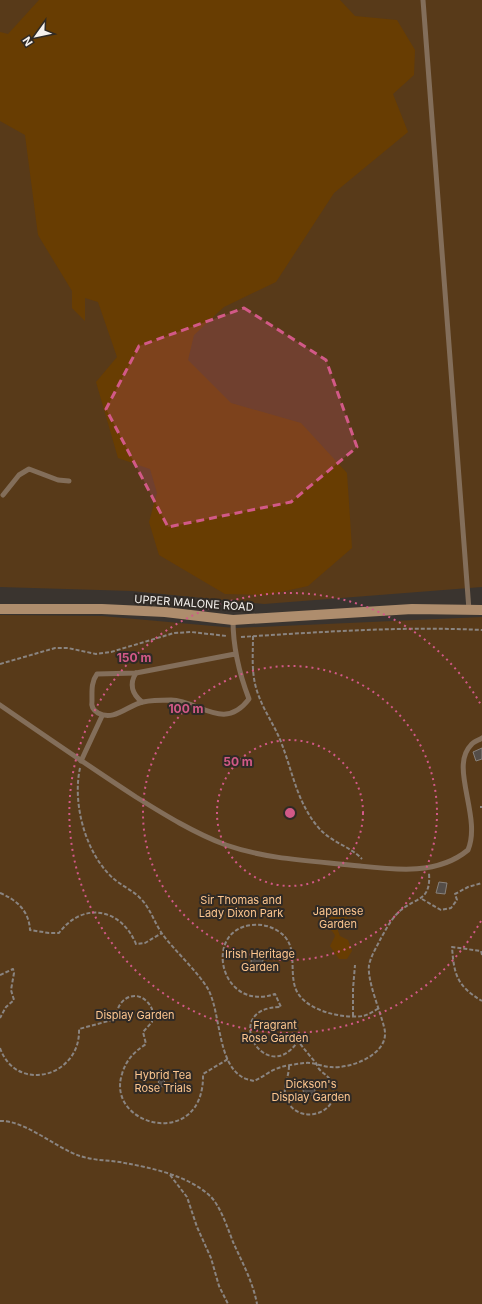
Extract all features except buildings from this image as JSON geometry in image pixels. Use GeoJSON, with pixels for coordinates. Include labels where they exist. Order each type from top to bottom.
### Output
{"type":"FeatureCollection","features":[{"type":"Feature","properties":{"kind":"main road","name":"UPPER MALONE ROAD"},"geometry":{"type":"LineString","coordinates":[[0,609],[102,609],[165,612],[233,620],[412,609],[482,610]]}},
{"type":"Feature","properties":{"kind":"lane"},"geometry":{"type":"LineString","coordinates":[[424,0],[469,610]]}},
{"type":"Feature","properties":{"kind":"lane"},"geometry":{"type":"LineString","coordinates":[[3,495],[20,476],[29,469],[58,480],[69,481]]}},
{"type":"Feature","properties":{"kind":"lane"},"geometry":{"type":"LineString","coordinates":[[233,620],[235,654],[241,679],[249,700],[237,711],[224,714],[207,712],[189,704],[172,700],[142,702],[116,714],[102,716],[95,711],[91,705],[93,679],[97,674],[136,673],[235,654]]}},
{"type":"Feature","properties":{"kind":"lane"},"geometry":{"type":"LineString","coordinates":[[136,673],[132,679],[132,689],[136,697],[142,702]]}},
{"type":"Feature","properties":{"kind":"lane"},"geometry":{"type":"LineString","coordinates":[[0,704],[81,761],[173,820],[228,846],[280,858],[367,867],[429,868],[443,865],[468,849],[478,833]]}},
{"type":"Feature","properties":{"kind":"lane"},"geometry":{"type":"LineString","coordinates":[[81,761],[102,716]]}},
{"type":"Feature","properties":{"kind":"lane"},"geometry":{"type":"LineString","coordinates":[[472,783],[467,766],[467,751],[471,744],[482,738]]}},
{"type":"Feature","properties":{"kind":"path"},"geometry":{"type":"LineString","coordinates":[[0,664],[55,648],[68,648],[96,654],[111,652],[174,633],[191,632],[234,637],[386,629],[450,628],[482,630]]}},
{"type":"Feature","properties":{"kind":"path"},"geometry":{"type":"LineString","coordinates":[[253,636],[253,671],[257,690],[278,736],[300,798],[318,828],[327,836],[358,854],[367,867]]}},
{"type":"Feature","properties":{"kind":"path"},"geometry":{"type":"LineString","coordinates":[[81,761],[78,791],[85,831],[90,849],[114,879],[139,896],[151,910],[162,933],[207,988],[215,1008],[220,1038],[228,1059],[242,1078],[254,1081],[281,1067],[306,1063],[332,1067],[350,1065],[366,1059],[377,1051],[384,1040],[385,1030],[369,973],[371,957],[382,936],[400,911],[422,898],[429,888],[429,868]]}},
{"type":"Feature","properties":{"kind":"path"},"geometry":{"type":"LineString","coordinates":[[422,898],[441,910],[451,908],[457,900],[455,894],[468,887],[482,884]]}},
{"type":"Feature","properties":{"kind":"path"},"geometry":{"type":"LineString","coordinates":[[0,893],[16,900],[27,915],[30,930],[59,933],[66,924],[75,918],[96,912],[116,918],[125,925],[136,944],[145,943],[162,933]]}},
{"type":"Feature","properties":{"kind":"path"},"geometry":{"type":"LineString","coordinates":[[289,1066],[289,1076],[285,1093],[287,1102],[293,1108],[308,1115],[323,1112],[329,1107],[334,1093],[330,1079],[319,1070],[317,1065],[298,1041],[288,1053],[273,1056],[265,1054],[253,1044],[250,1035],[250,1027],[253,1019],[266,1009],[281,1007],[275,994],[256,997],[244,994],[233,987],[226,977],[222,954],[226,942],[235,932],[246,926],[268,926],[279,931],[286,938],[292,949],[295,988],[305,1002],[326,1013],[353,1016],[363,1016],[379,1008]]}},
{"type":"Feature","properties":{"kind":"path"},"geometry":{"type":"LineString","coordinates":[[482,955],[481,951],[452,948],[454,970],[464,989],[482,1001]]}},
{"type":"Feature","properties":{"kind":"path"},"geometry":{"type":"LineString","coordinates":[[353,1016],[352,989],[355,965]]}},
{"type":"Feature","properties":{"kind":"path"},"geometry":{"type":"LineString","coordinates":[[0,975],[13,969],[14,973],[11,990],[14,1000],[6,1007],[0,1018]]}},
{"type":"Feature","properties":{"kind":"path"},"geometry":{"type":"LineString","coordinates":[[0,1048],[6,1060],[20,1071],[38,1075],[56,1071],[71,1060],[75,1053],[79,1043],[79,1029],[116,1019],[117,1008],[124,1000],[136,996],[142,997],[152,1009],[152,1022],[143,1032],[146,1044],[134,1054],[124,1067],[120,1088],[123,1098],[129,1108],[142,1119],[159,1124],[170,1123],[181,1119],[190,1113],[197,1105],[202,1094],[203,1074],[228,1059]]}},
{"type":"Feature","properties":{"kind":"path"},"geometry":{"type":"LineString","coordinates":[[0,1121],[8,1121],[61,1148],[81,1156],[125,1162],[170,1175],[197,1186],[211,1196],[223,1218],[254,1287],[257,1304]]}},
{"type":"Feature","properties":{"kind":"path"},"geometry":{"type":"LineString","coordinates":[[170,1175],[186,1197],[211,1258],[219,1286],[228,1304]]}},
{"type":"Feature","properties":{"kind":"highlighted area"},"geometry":{"type":"Polygon","coordinates":[[[244,308],[326,360],[357,447],[291,502],[168,527],[106,409],[139,346],[244,308]]]}},
{"type":"Feature","properties":{"kind":"green space"},"geometry":{"type":"Polygon","coordinates":[[[0,0],[482,0],[482,587],[264,604],[132,591],[0,587],[0,0]]]}},
{"type":"Feature","properties":{"kind":"green space","name":"Sir Thomas and Lady Dixon Park"},"geometry":{"type":"Polygon","coordinates":[[[0,615],[102,616],[235,628],[482,617],[482,1304],[0,1304],[0,615]]]}},
{"type":"Feature","properties":{"kind":"shaded area"},"geometry":{"type":"Polygon","coordinates":[[[39,0],[340,0],[355,16],[397,20],[415,50],[414,75],[393,94],[408,132],[334,193],[276,282],[224,307],[194,335],[188,360],[231,403],[301,423],[347,473],[352,548],[308,586],[267,595],[225,594],[159,555],[149,522],[157,493],[150,469],[118,458],[96,382],[117,357],[98,302],[85,298],[85,321],[72,308],[72,291],[38,235],[25,135],[0,121],[0,32],[8,34],[39,0]]]}},
{"type":"Feature","properties":{"kind":"shaded area"},"geometry":{"type":"Polygon","coordinates":[[[341,907],[345,909],[347,919],[337,928],[340,936],[348,940],[352,951],[347,959],[339,959],[330,946],[335,936],[328,923],[341,907]]]}},
{"type":"Feature","properties":{"kind":"park label","name":"Japanese Garden"},"geometry":{"type":"Point","coordinates":[338,917]}},
{"type":"Feature","properties":{"kind":"park label","name":"Irish Heritage Garden"},"geometry":{"type":"Point","coordinates":[260,960]}},
{"type":"Feature","properties":{"kind":"park label","name":"Display Garden"},"geometry":{"type":"Point","coordinates":[135,1015]}},
{"type":"Feature","properties":{"kind":"park label","name":"Fragrant Rose Garden"},"geometry":{"type":"Point","coordinates":[275,1031]}},
{"type":"Feature","properties":{"kind":"park label","name":"Hybrid Tea Rose Trials"},"geometry":{"type":"Point","coordinates":[163,1081]}},
{"type":"Feature","properties":{"kind":"park label","name":"Dickson's Display Garden"},"geometry":{"type":"Point","coordinates":[311,1090]}}]}
